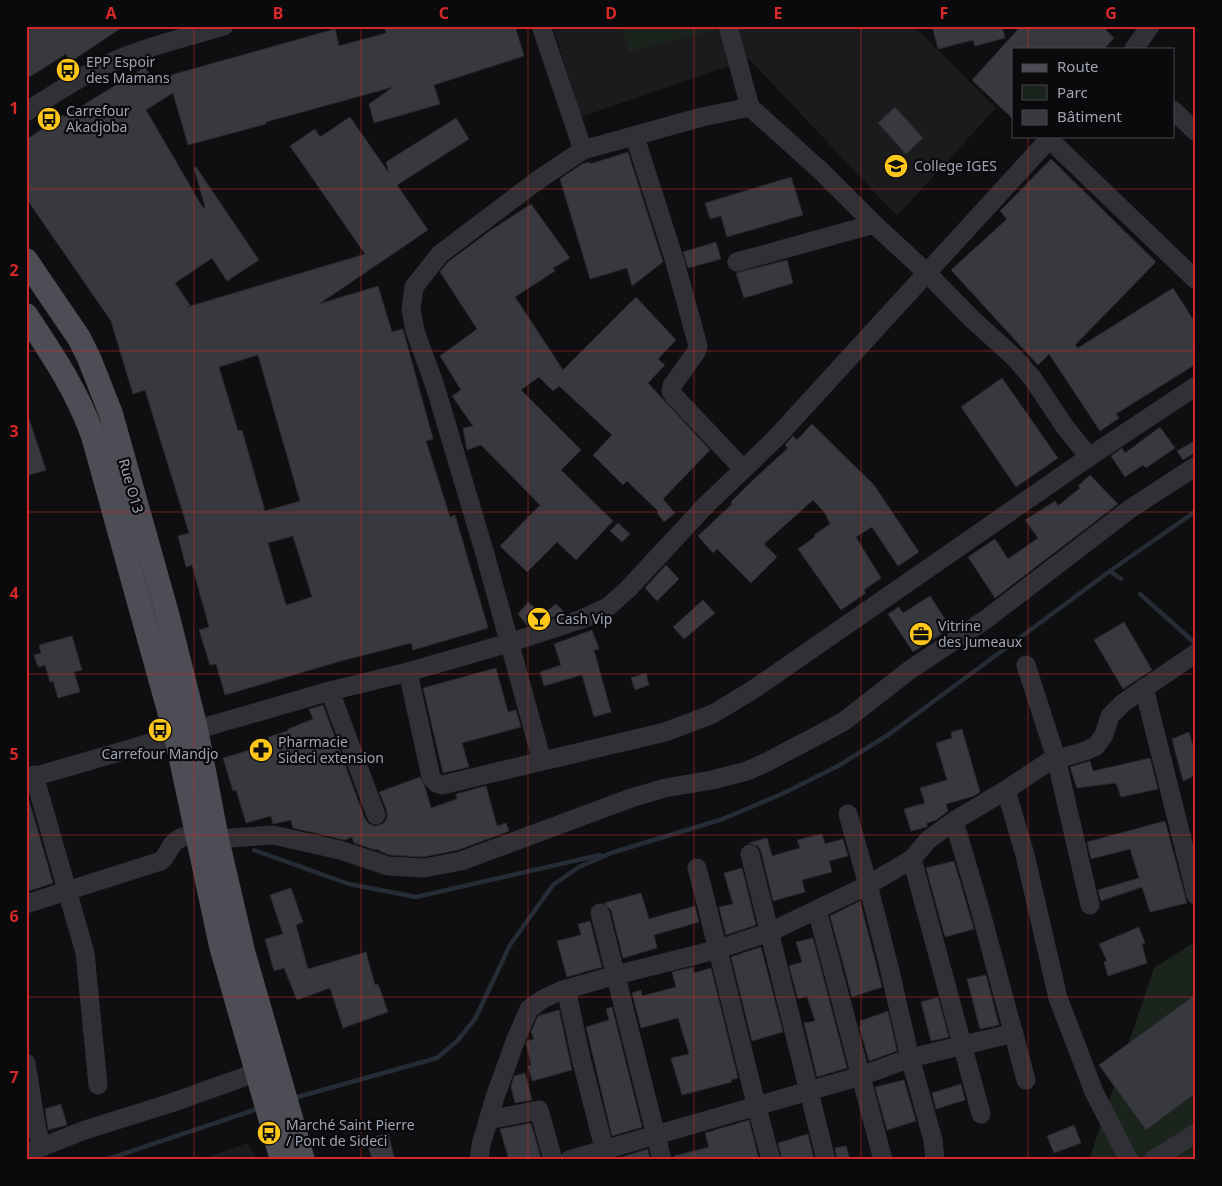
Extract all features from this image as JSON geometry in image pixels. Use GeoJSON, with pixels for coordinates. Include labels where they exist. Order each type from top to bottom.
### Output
{"type":"FeatureCollection","features":[{"type":"Feature","properties":{"kind":"main road","name":"Rue O13"},"geometry":{"type":"LineString","coordinates":[[26,260],[79,338],[111,414],[168,618],[186,732]]}},
{"type":"Feature","properties":{"kind":"main road","name":"Rue O13"},"geometry":{"type":"LineString","coordinates":[[26,315],[74,390],[88,423],[186,732]]}},
{"type":"Feature","properties":{"kind":"main road"},"geometry":{"type":"LineString","coordinates":[[186,732],[207,836],[243,951],[267,1083],[281,1121],[286,1160]]}},
{"type":"Feature","properties":{"kind":"street"},"geometry":{"type":"LineString","coordinates":[[26,112],[66,86],[102,66],[147,48],[224,26]]}},
{"type":"Feature","properties":{"kind":"street"},"geometry":{"type":"LineString","coordinates":[[541,26],[583,150]]}},
{"type":"Feature","properties":{"kind":"street"},"geometry":{"type":"LineString","coordinates":[[728,26],[750,107],[821,171],[972,319],[1015,358],[1033,379],[1065,427],[1088,457]]}},
{"type":"Feature","properties":{"kind":"street"},"geometry":{"type":"LineString","coordinates":[[1135,48],[1150,26]]}},
{"type":"Feature","properties":{"kind":"street"},"geometry":{"type":"LineString","coordinates":[[542,761],[490,572],[434,386],[415,331],[411,310],[414,287],[440,254],[538,180],[583,150],[750,107]]}},
{"type":"Feature","properties":{"kind":"street"},"geometry":{"type":"LineString","coordinates":[[1174,111],[1196,132]]}},
{"type":"Feature","properties":{"kind":"street"},"geometry":{"type":"LineString","coordinates":[[635,137],[675,262],[698,346],[696,352],[672,386],[672,391],[674,396],[743,469]]}},
{"type":"Feature","properties":{"kind":"street"},"geometry":{"type":"LineString","coordinates":[[98,1086],[85,954],[67,891],[30,777],[330,691],[408,672],[509,643],[582,619],[608,607],[628,589],[706,505],[775,439],[1050,138],[1196,280]]}},
{"type":"Feature","properties":{"kind":"street"},"geometry":{"type":"LineString","coordinates":[[737,262],[874,224]]}},
{"type":"Feature","properties":{"kind":"street"},"geometry":{"type":"LineString","coordinates":[[408,672],[432,777],[442,785],[665,732],[713,714],[762,684],[1088,457],[1196,386]]}},
{"type":"Feature","properties":{"kind":"street"},"geometry":{"type":"LineString","coordinates":[[26,904],[161,861],[166,858],[175,842],[184,836],[273,835],[340,850],[388,866],[424,868],[461,861],[648,793],[747,771],[843,722],[911,669],[985,620],[1130,510],[1196,466]]}},
{"type":"Feature","properties":{"kind":"street"},"geometry":{"type":"LineString","coordinates":[[479,1160],[488,1120],[516,1039],[529,1010],[543,998],[616,975],[719,949],[770,932],[868,885],[912,860],[928,840],[954,821],[1056,758],[1085,751],[1096,746],[1104,735],[1110,716],[1144,688],[1196,653]]}},
{"type":"Feature","properties":{"kind":"street"},"geometry":{"type":"LineString","coordinates":[[1026,665],[1056,758],[1090,905]]}},
{"type":"Feature","properties":{"kind":"street"},"geometry":{"type":"LineString","coordinates":[[1144,688],[1196,895]]}},
{"type":"Feature","properties":{"kind":"street"},"geometry":{"type":"LineString","coordinates":[[330,691],[376,815]]}},
{"type":"Feature","properties":{"kind":"street"},"geometry":{"type":"LineString","coordinates":[[1006,790],[1025,855],[1058,998],[1096,1098],[1129,1160]]}},
{"type":"Feature","properties":{"kind":"street"},"geometry":{"type":"LineString","coordinates":[[848,814],[868,885],[910,1058],[933,1140],[935,1160]]}},
{"type":"Feature","properties":{"kind":"street"},"geometry":{"type":"LineString","coordinates":[[954,821],[1026,1080]]}},
{"type":"Feature","properties":{"kind":"street"},"geometry":{"type":"LineString","coordinates":[[750,854],[826,1160]]}},
{"type":"Feature","properties":{"kind":"street"},"geometry":{"type":"LineString","coordinates":[[912,860],[981,1114]]}},
{"type":"Feature","properties":{"kind":"street"},"geometry":{"type":"LineString","coordinates":[[697,868],[771,1160]]}},
{"type":"Feature","properties":{"kind":"street"},"geometry":{"type":"LineString","coordinates":[[817,910],[883,1160]]}},
{"type":"Feature","properties":{"kind":"street"},"geometry":{"type":"LineString","coordinates":[[600,913],[662,1160]]}},
{"type":"Feature","properties":{"kind":"street"},"geometry":{"type":"LineString","coordinates":[[566,990],[605,1155]]}},
{"type":"Feature","properties":{"kind":"street"},"geometry":{"type":"LineString","coordinates":[[569,1160],[605,1155],[656,1136],[861,1076],[910,1058],[1014,1033]]}},
{"type":"Feature","properties":{"kind":"street"},"geometry":{"type":"LineString","coordinates":[[26,1063],[37,1131],[35,1150],[85,1130],[171,1103],[267,1083]]}},
{"type":"Feature","properties":{"kind":"street"},"geometry":{"type":"LineString","coordinates":[[488,1120],[539,1110],[553,1160]]}},
{"type":"Feature","properties":{"kind":"street"},"geometry":{"type":"LineString","coordinates":[[1153,1160],[1196,1133]]}},
{"type":"Feature","properties":{"kind":"shaded area","name":"College IGES"},"geometry":{"type":"Polygon","coordinates":[[[553,26],[914,26],[996,108],[897,216],[749,59],[581,117],[553,26]]]}},
{"type":"Feature","properties":{"kind":"shaded area"},"geometry":{"type":"Polygon","coordinates":[[[248,1143],[257,1160],[198,1160],[248,1143]]]}},
{"type":"Feature","properties":{"kind":"green space"},"geometry":{"type":"Polygon","coordinates":[[[622,26],[719,26],[720,29],[629,52],[622,26]]]}},
{"type":"Feature","properties":{"kind":"green space"},"geometry":{"type":"Polygon","coordinates":[[[1196,941],[1196,1156],[1190,1160],[1089,1160],[1154,968],[1196,941]]]}},
{"type":"Feature","properties":{"kind":"building"},"geometry":{"type":"Polygon","coordinates":[[[35,26],[124,26],[70,62],[66,54],[26,79],[26,32],[35,26]]]}},
{"type":"Feature","properties":{"kind":"building"},"geometry":{"type":"Polygon","coordinates":[[[384,26],[515,26],[524,56],[434,85],[440,104],[374,123],[369,104],[393,87],[188,145],[173,93],[146,110],[203,208],[205,207],[194,168],[196,167],[259,260],[227,281],[212,258],[175,283],[190,305],[187,307],[365,254],[290,146],[315,129],[320,137],[350,117],[389,173],[386,162],[456,118],[469,139],[397,185],[428,230],[319,304],[378,286],[392,332],[403,329],[433,439],[426,441],[450,517],[455,515],[488,628],[413,650],[411,643],[341,661],[225,695],[216,664],[210,665],[199,630],[209,627],[192,565],[186,567],[178,536],[189,533],[145,390],[133,394],[111,321],[26,198],[26,140],[63,115],[64,117],[145,67],[153,80],[335,29],[339,46],[386,33],[384,26]],[[258,355],[219,367],[238,431],[242,430],[265,511],[300,501],[258,355]],[[293,536],[268,543],[286,605],[312,597],[293,536]]]}},
{"type":"Feature","properties":{"kind":"building"},"geometry":{"type":"Polygon","coordinates":[[[932,26],[1002,26],[1005,38],[975,46],[973,40],[938,49],[932,26]]]}},
{"type":"Feature","properties":{"kind":"building"},"geometry":{"type":"Polygon","coordinates":[[[1021,26],[1102,26],[1114,38],[1105,48],[1012,48],[1012,118],[972,80],[1021,26]]]}},
{"type":"Feature","properties":{"kind":"building"},"geometry":{"type":"Polygon","coordinates":[[[895,107],[923,138],[906,154],[878,123],[895,107]]]}},
{"type":"Feature","properties":{"kind":"building"},"geometry":{"type":"Polygon","coordinates":[[[628,152],[663,262],[632,286],[627,268],[590,279],[560,179],[582,164],[590,162],[590,164],[628,152]]]}},
{"type":"Feature","properties":{"kind":"building"},"geometry":{"type":"Polygon","coordinates":[[[1051,159],[1156,262],[1075,345],[1078,348],[1173,288],[1196,324],[1196,364],[1116,414],[1119,418],[1100,431],[1049,354],[1038,365],[951,270],[1007,219],[1000,211],[1051,159]]]}},
{"type":"Feature","properties":{"kind":"building"},"geometry":{"type":"Polygon","coordinates":[[[791,177],[803,215],[727,237],[721,216],[710,219],[705,203],[791,177]]]}},
{"type":"Feature","properties":{"kind":"building"},"geometry":{"type":"Polygon","coordinates":[[[531,204],[570,258],[553,268],[555,271],[515,297],[563,370],[636,297],[676,340],[658,359],[665,365],[648,383],[710,450],[663,499],[675,513],[664,522],[657,513],[658,511],[627,481],[623,485],[593,455],[612,435],[559,386],[553,391],[539,377],[521,390],[581,450],[561,470],[613,521],[576,560],[557,542],[527,572],[500,546],[540,505],[481,445],[467,450],[463,428],[473,426],[452,396],[461,390],[440,356],[477,329],[440,272],[448,262],[491,230],[531,204]]]}},
{"type":"Feature","properties":{"kind":"building"},"geometry":{"type":"Polygon","coordinates":[[[716,242],[721,259],[688,268],[683,252],[716,242]]]}},
{"type":"Feature","properties":{"kind":"building"},"geometry":{"type":"Polygon","coordinates":[[[787,260],[793,283],[744,298],[736,273],[787,260]]]}},
{"type":"Feature","properties":{"kind":"building"},"geometry":{"type":"Polygon","coordinates":[[[1002,378],[1058,458],[1016,487],[961,407],[1002,378]]]}},
{"type":"Feature","properties":{"kind":"building"},"geometry":{"type":"Polygon","coordinates":[[[26,416],[28,416],[46,470],[26,476],[26,416]]]}},
{"type":"Feature","properties":{"kind":"building"},"geometry":{"type":"Polygon","coordinates":[[[812,424],[874,485],[919,552],[898,566],[872,527],[856,537],[881,578],[864,590],[866,593],[841,610],[798,549],[830,524],[825,513],[813,500],[764,544],[777,557],[751,583],[717,549],[713,553],[698,536],[732,504],[731,502],[753,480],[788,448],[785,445],[793,436],[797,440],[812,424]]]}},
{"type":"Feature","properties":{"kind":"building"},"geometry":{"type":"Polygon","coordinates":[[[1160,427],[1175,448],[1146,468],[1143,465],[1125,477],[1111,456],[1122,448],[1125,453],[1160,427]]]}},
{"type":"Feature","properties":{"kind":"building"},"geometry":{"type":"Polygon","coordinates":[[[1196,440],[1196,452],[1183,460],[1177,451],[1196,440]]]}},
{"type":"Feature","properties":{"kind":"building"},"geometry":{"type":"Polygon","coordinates":[[[1090,475],[1118,504],[995,598],[968,557],[995,539],[1008,559],[1038,538],[1025,520],[1055,501],[1058,506],[1080,488],[1078,486],[1090,475]]]}},
{"type":"Feature","properties":{"kind":"building"},"geometry":{"type":"Polygon","coordinates":[[[618,523],[630,534],[622,542],[610,531],[618,523]]]}},
{"type":"Feature","properties":{"kind":"building"},"geometry":{"type":"Polygon","coordinates":[[[666,565],[679,579],[657,601],[645,588],[666,565]]]}},
{"type":"Feature","properties":{"kind":"building"},"geometry":{"type":"Polygon","coordinates":[[[930,596],[951,628],[913,652],[888,614],[899,607],[903,613],[930,596]]]}},
{"type":"Feature","properties":{"kind":"building"},"geometry":{"type":"Polygon","coordinates":[[[703,600],[715,613],[684,639],[673,627],[703,600]]]}},
{"type":"Feature","properties":{"kind":"building"},"geometry":{"type":"Polygon","coordinates":[[[528,602],[543,614],[556,604],[565,613],[527,625],[518,614],[528,602]]]}},
{"type":"Feature","properties":{"kind":"building"},"geometry":{"type":"Polygon","coordinates":[[[1124,622],[1152,670],[1123,689],[1094,640],[1124,622]]]}},
{"type":"Feature","properties":{"kind":"building"},"geometry":{"type":"Polygon","coordinates":[[[592,630],[599,649],[594,650],[611,712],[594,717],[582,675],[544,686],[540,672],[561,665],[554,644],[592,630]]]}},
{"type":"Feature","properties":{"kind":"building"},"geometry":{"type":"Polygon","coordinates":[[[72,636],[82,670],[74,672],[80,692],[58,698],[53,681],[50,682],[45,665],[38,667],[34,655],[41,653],[39,645],[72,636]]]}},
{"type":"Feature","properties":{"kind":"building"},"geometry":{"type":"Polygon","coordinates":[[[496,668],[508,712],[516,710],[521,727],[462,743],[469,767],[443,773],[423,688],[496,668]]]}},
{"type":"Feature","properties":{"kind":"building"},"geometry":{"type":"Polygon","coordinates":[[[646,673],[649,685],[635,690],[631,678],[646,673]]]}},
{"type":"Feature","properties":{"kind":"building"},"geometry":{"type":"Polygon","coordinates":[[[323,705],[365,819],[369,824],[380,825],[385,822],[387,817],[387,811],[379,792],[420,777],[431,808],[457,799],[456,794],[486,786],[497,826],[506,823],[509,831],[458,850],[423,857],[390,855],[379,851],[379,849],[376,850],[354,843],[352,837],[345,840],[293,828],[291,820],[273,824],[271,816],[246,823],[236,790],[233,791],[223,758],[270,744],[268,737],[288,731],[288,729],[313,719],[309,709],[323,705]]]}},
{"type":"Feature","properties":{"kind":"building"},"geometry":{"type":"Polygon","coordinates":[[[962,729],[980,792],[974,796],[946,804],[948,811],[936,820],[927,823],[927,827],[911,831],[904,809],[925,803],[920,788],[947,780],[936,743],[952,738],[951,732],[962,729]]]}},
{"type":"Feature","properties":{"kind":"building"},"geometry":{"type":"Polygon","coordinates":[[[1189,732],[1196,756],[1196,775],[1183,781],[1172,739],[1189,732]]]}},
{"type":"Feature","properties":{"kind":"building"},"geometry":{"type":"Polygon","coordinates":[[[1150,758],[1158,789],[1121,797],[1116,783],[1077,788],[1070,767],[1090,761],[1093,771],[1150,758]]]}},
{"type":"Feature","properties":{"kind":"building"},"geometry":{"type":"Polygon","coordinates":[[[26,790],[53,883],[26,892],[26,790]]]}},
{"type":"Feature","properties":{"kind":"building"},"geometry":{"type":"Polygon","coordinates":[[[1165,821],[1187,903],[1150,912],[1142,887],[1101,901],[1098,890],[1139,878],[1130,849],[1091,859],[1087,842],[1165,821]]]}},
{"type":"Feature","properties":{"kind":"building"},"geometry":{"type":"Polygon","coordinates":[[[822,834],[825,844],[843,839],[848,856],[829,861],[832,872],[802,880],[805,892],[773,901],[761,851],[758,846],[749,843],[767,838],[772,856],[800,848],[797,840],[822,834]]]}},
{"type":"Feature","properties":{"kind":"building"},"geometry":{"type":"Polygon","coordinates":[[[954,861],[974,929],[945,937],[926,868],[954,861]]]}},
{"type":"Feature","properties":{"kind":"building"},"geometry":{"type":"Polygon","coordinates":[[[742,868],[756,925],[726,935],[719,907],[733,904],[724,873],[742,868]]]}},
{"type":"Feature","properties":{"kind":"building"},"geometry":{"type":"Polygon","coordinates":[[[291,888],[303,922],[296,925],[308,969],[366,952],[375,985],[378,984],[388,1012],[343,1028],[330,988],[297,1000],[284,968],[274,971],[265,939],[283,934],[270,895],[291,888]]]}},
{"type":"Feature","properties":{"kind":"building"},"geometry":{"type":"Polygon","coordinates":[[[641,893],[649,919],[695,906],[699,922],[654,935],[657,948],[623,958],[611,910],[604,903],[641,893]]]}},
{"type":"Feature","properties":{"kind":"building"},"geometry":{"type":"Polygon","coordinates":[[[860,901],[882,987],[852,997],[830,916],[860,901]]]}},
{"type":"Feature","properties":{"kind":"building"},"geometry":{"type":"Polygon","coordinates":[[[590,921],[602,967],[567,977],[557,941],[581,935],[578,924],[590,921]]]}},
{"type":"Feature","properties":{"kind":"building"},"geometry":{"type":"Polygon","coordinates":[[[1139,927],[1145,943],[1142,944],[1147,963],[1108,976],[1104,962],[1107,961],[1099,944],[1139,927]]]}},
{"type":"Feature","properties":{"kind":"building"},"geometry":{"type":"Polygon","coordinates":[[[813,938],[847,1068],[817,1077],[804,1023],[815,1021],[807,996],[798,999],[789,966],[802,962],[796,942],[813,938]]]}},
{"type":"Feature","properties":{"kind":"building"},"geometry":{"type":"Polygon","coordinates":[[[761,947],[783,1032],[752,1041],[731,957],[761,947]]]}},
{"type":"Feature","properties":{"kind":"building"},"geometry":{"type":"Polygon","coordinates":[[[693,967],[694,973],[711,968],[738,1078],[731,1080],[732,1082],[682,1095],[671,1058],[689,1054],[678,1018],[641,1028],[632,993],[641,990],[642,996],[676,987],[672,972],[693,967]]]}},
{"type":"Feature","properties":{"kind":"building"},"geometry":{"type":"Polygon","coordinates":[[[986,975],[999,1025],[980,1029],[967,979],[986,975]]]}},
{"type":"Feature","properties":{"kind":"building"},"geometry":{"type":"Polygon","coordinates":[[[1196,994],[1196,1093],[1146,1130],[1099,1065],[1196,994]]]}},
{"type":"Feature","properties":{"kind":"building"},"geometry":{"type":"Polygon","coordinates":[[[938,997],[949,1037],[931,1041],[921,1002],[938,997]]]}},
{"type":"Feature","properties":{"kind":"building"},"geometry":{"type":"Polygon","coordinates":[[[612,1007],[642,1127],[612,1136],[586,1027],[609,1020],[606,1009],[612,1007]]]}},
{"type":"Feature","properties":{"kind":"building"},"geometry":{"type":"Polygon","coordinates":[[[559,1010],[572,1070],[532,1081],[528,1066],[531,1065],[526,1043],[534,1039],[531,1032],[538,1016],[559,1010]]]}},
{"type":"Feature","properties":{"kind":"building"},"geometry":{"type":"Polygon","coordinates":[[[888,1011],[897,1051],[869,1061],[859,1026],[861,1026],[860,1021],[888,1011]]]}},
{"type":"Feature","properties":{"kind":"building"},"geometry":{"type":"Polygon","coordinates":[[[525,1073],[532,1100],[515,1103],[511,1087],[514,1076],[525,1073]]]}},
{"type":"Feature","properties":{"kind":"building"},"geometry":{"type":"Polygon","coordinates":[[[904,1080],[916,1121],[887,1130],[875,1087],[904,1080]]]}},
{"type":"Feature","properties":{"kind":"building"},"geometry":{"type":"Polygon","coordinates":[[[961,1084],[965,1100],[936,1109],[932,1093],[961,1084]]]}},
{"type":"Feature","properties":{"kind":"building"},"geometry":{"type":"Polygon","coordinates":[[[61,1104],[67,1125],[48,1130],[45,1109],[61,1104]]]}},
{"type":"Feature","properties":{"kind":"building"},"geometry":{"type":"Polygon","coordinates":[[[749,1120],[759,1160],[675,1160],[674,1156],[709,1147],[705,1133],[749,1120]]]}},
{"type":"Feature","properties":{"kind":"building"},"geometry":{"type":"Polygon","coordinates":[[[531,1123],[541,1158],[509,1160],[500,1129],[531,1123]]]}},
{"type":"Feature","properties":{"kind":"building"},"geometry":{"type":"Polygon","coordinates":[[[1074,1125],[1081,1143],[1054,1153],[1047,1136],[1074,1125]]]}},
{"type":"Feature","properties":{"kind":"building"},"geometry":{"type":"Polygon","coordinates":[[[388,1133],[395,1160],[372,1160],[366,1139],[388,1133]]]}},
{"type":"Feature","properties":{"kind":"building"},"geometry":{"type":"Polygon","coordinates":[[[808,1134],[814,1160],[782,1160],[778,1143],[808,1134]]]}},
{"type":"Feature","properties":{"kind":"building"},"geometry":{"type":"Polygon","coordinates":[[[846,1146],[850,1160],[837,1160],[835,1148],[846,1146]]]}},
{"type":"Feature","properties":{"kind":"building"},"geometry":{"type":"Polygon","coordinates":[[[648,1149],[650,1160],[618,1160],[618,1158],[648,1149]]]}},
{"type":"Feature","properties":{"kind":"waterway"},"geometry":{"type":"LineString","coordinates":[[294,1098],[437,1058],[457,1041],[475,1019],[510,945],[553,885],[579,867],[611,853],[723,819],[784,793],[838,766],[888,735],[1110,571],[1196,511]]}},
{"type":"Feature","properties":{"kind":"waterway"},"geometry":{"type":"LineString","coordinates":[[1110,571],[1121,579]]}},
{"type":"Feature","properties":{"kind":"waterway"},"geometry":{"type":"LineString","coordinates":[[1140,594],[1196,644]]}},
{"type":"Feature","properties":{"kind":"waterway"},"geometry":{"type":"LineString","coordinates":[[254,850],[349,884],[416,897],[600,855]]}},
{"type":"Feature","properties":{"kind":"waterway"},"geometry":{"type":"LineString","coordinates":[[105,1160],[260,1108]]}},
{"type":"Feature","properties":{"kind":"place","name":"EPP Espoir des Mamans"},"geometry":{"type":"Point","coordinates":[68,70]}},
{"type":"Feature","properties":{"kind":"place","name":"Carrefour Akadjoba"},"geometry":{"type":"Point","coordinates":[49,119]}},
{"type":"Feature","properties":{"kind":"place","name":"College IGES"},"geometry":{"type":"Point","coordinates":[896,166]}},
{"type":"Feature","properties":{"kind":"place","name":"Cash Vip"},"geometry":{"type":"Point","coordinates":[539,619]}},
{"type":"Feature","properties":{"kind":"place","name":"Vitrine des Jumeaux"},"geometry":{"type":"Point","coordinates":[921,634]}},
{"type":"Feature","properties":{"kind":"place","name":"Carrefour Mandjo"},"geometry":{"type":"Point","coordinates":[160,730]}},
{"type":"Feature","properties":{"kind":"place","name":"Pharmacie Sideci extension"},"geometry":{"type":"Point","coordinates":[261,750]}},
{"type":"Feature","properties":{"kind":"place","name":"Marché Saint Pierre / Pont de Sideci"},"geometry":{"type":"Point","coordinates":[269,1133]}}]}
